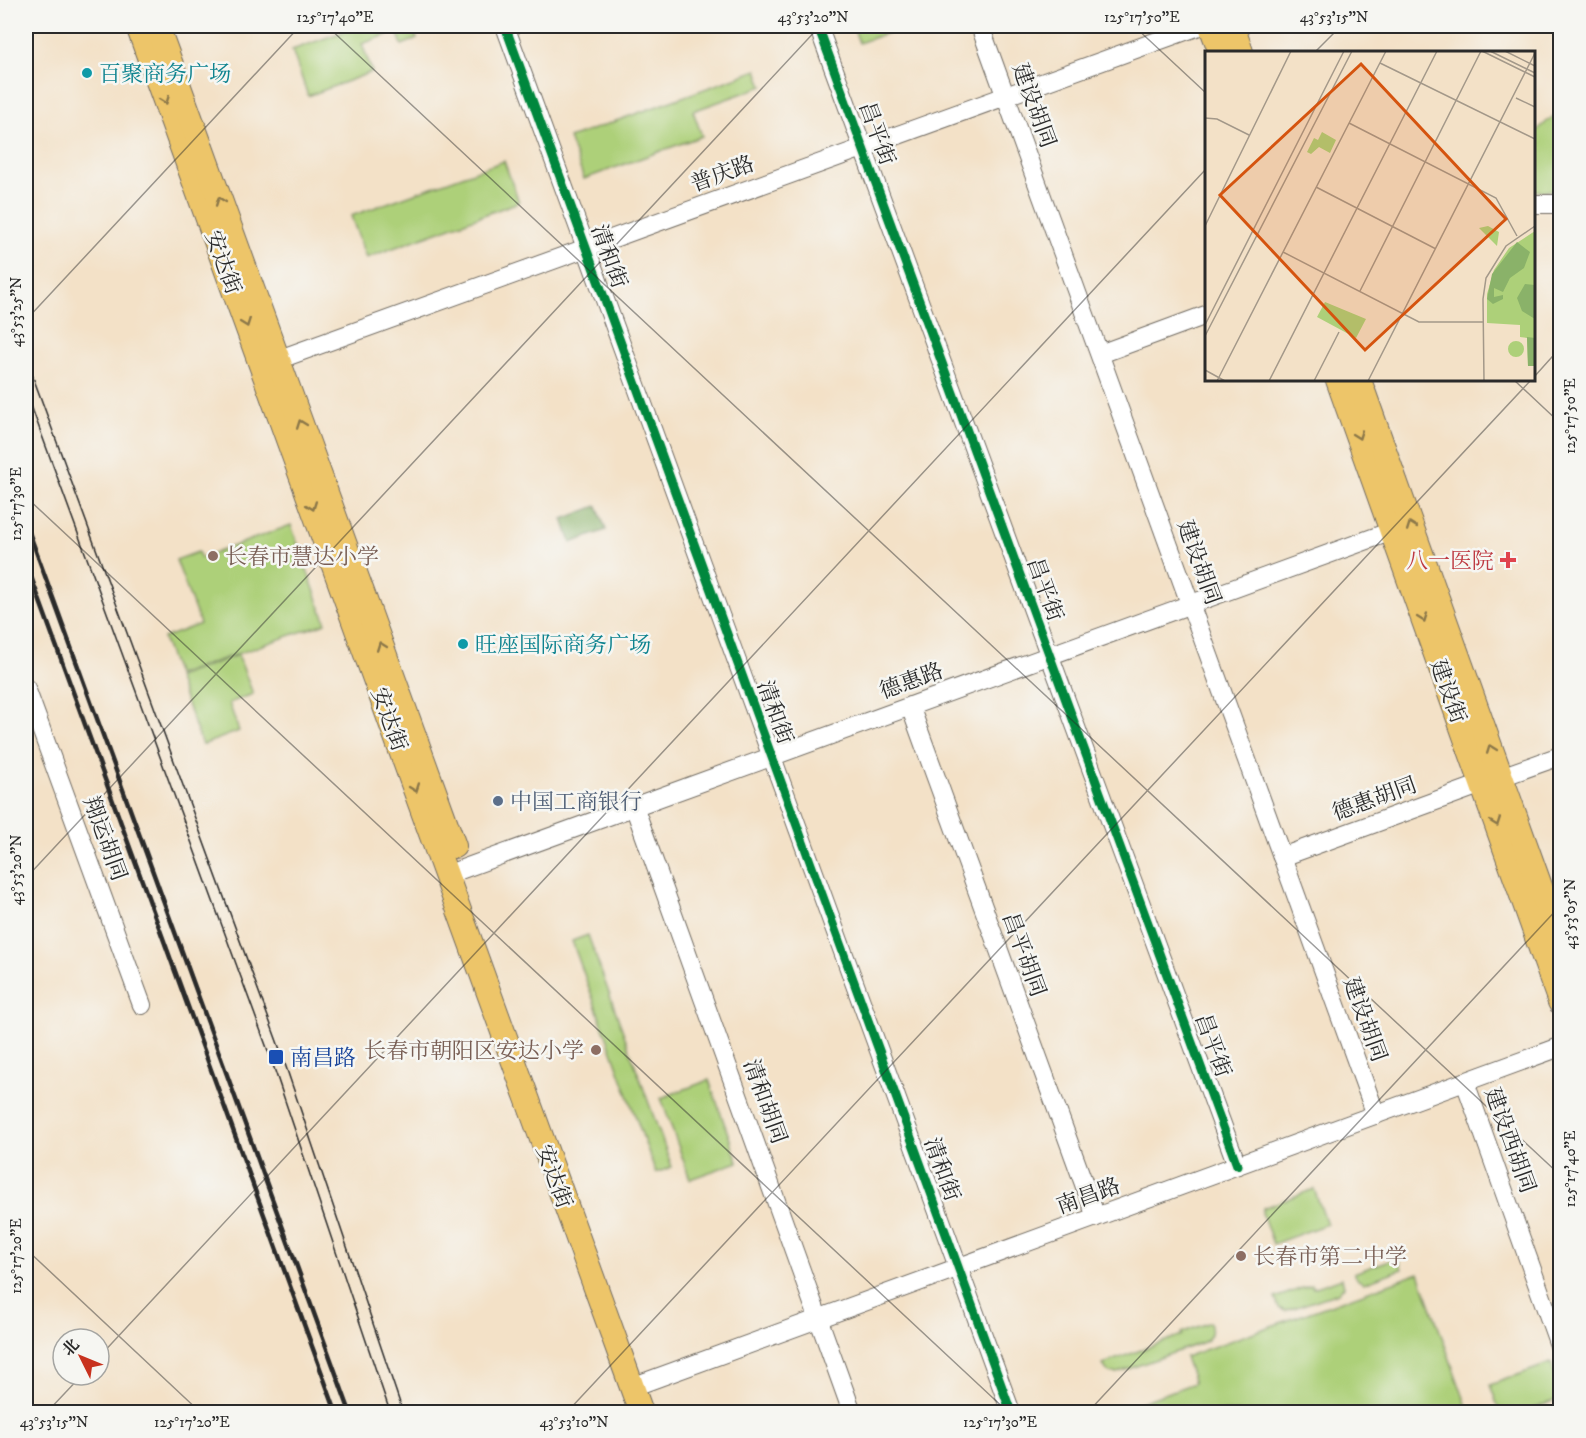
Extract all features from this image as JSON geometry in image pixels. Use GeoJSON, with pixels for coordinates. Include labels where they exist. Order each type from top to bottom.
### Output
{"type":"FeatureCollection","features":[{"type":"Feature","properties":{"kind":"main road","name":"安达街"},"geometry":{"type":"LineString","coordinates":[[138,26],[270,363]]}},
{"type":"Feature","properties":{"kind":"main road","name":"安达街"},"geometry":{"type":"LineString","coordinates":[[157,26],[270,363],[639,1384],[658,1413]]}},
{"type":"Feature","properties":{"kind":"main road"},"geometry":{"type":"LineString","coordinates":[[1211,26],[1221,51]]}},
{"type":"Feature","properties":{"kind":"main road"},"geometry":{"type":"LineString","coordinates":[[1232,26],[1241,51]]}},
{"type":"Feature","properties":{"kind":"main road","name":"建设街"},"geometry":{"type":"LineString","coordinates":[[1338,381],[1392,531],[1560,942]]}},
{"type":"Feature","properties":{"kind":"main road","name":"建设街"},"geometry":{"type":"LineString","coordinates":[[1359,381],[1492,780],[1560,1002]]}},
{"type":"Feature","properties":{"kind":"main road","name":"安达街"},"geometry":{"type":"LineString","coordinates":[[639,1384],[641,1413]]}},
{"type":"Feature","properties":{"kind":"street","name":"清和街"},"geometry":{"type":"LineString","coordinates":[[505,26],[1011,1413]]}},
{"type":"Feature","properties":{"kind":"street","name":"昌平街"},"geometry":{"type":"LineString","coordinates":[[818,26],[1237,1166]]}},
{"type":"Feature","properties":{"kind":"street","name":"建设胡同"},"geometry":{"type":"LineString","coordinates":[[980,26],[1376,1115]]}},
{"type":"Feature","properties":{"kind":"street","name":"普庆路"},"geometry":{"type":"LineString","coordinates":[[270,363],[1199,26]]}},
{"type":"Feature","properties":{"kind":"street"},"geometry":{"type":"LineString","coordinates":[[1535,204],[1560,204]]}},
{"type":"Feature","properties":{"kind":"street"},"geometry":{"type":"LineString","coordinates":[[1100,354],[1205,315]]}},
{"type":"Feature","properties":{"kind":"street","name":"德惠路"},"geometry":{"type":"LineString","coordinates":[[454,872],[1392,531]]}},
{"type":"Feature","properties":{"kind":"street","name":"翔运胡同"},"geometry":{"type":"LineString","coordinates":[[26,688],[142,1005]]}},
{"type":"Feature","properties":{"kind":"street","name":"昌平胡同"},"geometry":{"type":"LineString","coordinates":[[910,706],[1096,1217]]}},
{"type":"Feature","properties":{"kind":"street","name":"德惠胡同"},"geometry":{"type":"LineString","coordinates":[[1282,857],[1560,756]]}},
{"type":"Feature","properties":{"kind":"street","name":"清和胡同"},"geometry":{"type":"LineString","coordinates":[[634,806],[852,1413]]}},
{"type":"Feature","properties":{"kind":"street","name":"南昌路"},"geometry":{"type":"LineString","coordinates":[[639,1384],[1560,1047]]}},
{"type":"Feature","properties":{"kind":"street","name":"建设西胡同"},"geometry":{"type":"LineString","coordinates":[[1465,1082],[1560,1348]]}},
{"type":"Feature","properties":{"kind":"green space"},"geometry":{"type":"Polygon","coordinates":[[[359,26],[412,26],[417,39],[402,45],[397,31],[362,44],[372,72],[308,96],[292,50],[359,26]]]}},
{"type":"Feature","properties":{"kind":"green space"},"geometry":{"type":"Polygon","coordinates":[[[853,26],[907,26],[859,43],[853,26]]]}},
{"type":"Feature","properties":{"kind":"green space"},"geometry":{"type":"Polygon","coordinates":[[[757,70],[763,86],[693,111],[702,136],[584,179],[569,138],[757,70]]]}},
{"type":"Feature","properties":{"kind":"green space"},"geometry":{"type":"Polygon","coordinates":[[[1560,112],[1560,190],[1535,191],[1535,132],[1560,112]]]}},
{"type":"Feature","properties":{"kind":"green space"},"geometry":{"type":"Polygon","coordinates":[[[504,161],[519,202],[366,258],[351,216],[504,161]]]}},
{"type":"Feature","properties":{"kind":"green space"},"geometry":{"type":"Polygon","coordinates":[[[597,506],[606,530],[571,543],[563,519],[597,506]]]}},
{"type":"Feature","properties":{"kind":"green space"},"geometry":{"type":"Polygon","coordinates":[[[291,525],[326,623],[177,675],[163,638],[200,624],[176,560],[198,552],[201,558],[291,525]]]}},
{"type":"Feature","properties":{"kind":"green space"},"geometry":{"type":"Polygon","coordinates":[[[238,655],[253,694],[229,703],[239,731],[202,745],[177,677],[238,655]]]}},
{"type":"Feature","properties":{"kind":"green space"},"geometry":{"type":"Polygon","coordinates":[[[588,935],[672,1167],[656,1173],[572,941],[588,935]]]}},
{"type":"Feature","properties":{"kind":"green space"},"geometry":{"type":"Polygon","coordinates":[[[709,1080],[738,1162],[690,1179],[661,1098],[709,1080]]]}},
{"type":"Feature","properties":{"kind":"green space"},"geometry":{"type":"Polygon","coordinates":[[[1314,1189],[1327,1224],[1273,1244],[1262,1213],[1263,1208],[1314,1189]]]}},
{"type":"Feature","properties":{"kind":"green space"},"geometry":{"type":"Polygon","coordinates":[[[1398,1257],[1402,1269],[1364,1283],[1358,1280],[1354,1273],[1398,1257]]]}},
{"type":"Feature","properties":{"kind":"green space"},"geometry":{"type":"Polygon","coordinates":[[[1419,1273],[1469,1412],[1114,1412],[1194,1383],[1185,1357],[1419,1273]]]}},
{"type":"Feature","properties":{"kind":"green space"},"geometry":{"type":"Polygon","coordinates":[[[1342,1278],[1344,1286],[1338,1293],[1285,1311],[1279,1308],[1275,1298],[1311,1285],[1313,1288],[1342,1278]]]}},
{"type":"Feature","properties":{"kind":"green space"},"geometry":{"type":"Polygon","coordinates":[[[1210,1322],[1211,1334],[1204,1342],[1117,1373],[1108,1372],[1103,1364],[1182,1335],[1181,1333],[1210,1322]]]}},
{"type":"Feature","properties":{"kind":"green space"},"geometry":{"type":"Polygon","coordinates":[[[1551,1363],[1560,1390],[1560,1399],[1524,1412],[1500,1412],[1490,1385],[1551,1363]]]}},
{"type":"Feature","properties":{"kind":"tram line"},"geometry":{"type":"LineString","coordinates":[[26,358],[282,1055],[403,1412]]}},
{"type":"Feature","properties":{"kind":"tram line"},"geometry":{"type":"LineString","coordinates":[[26,392],[271,1059],[390,1412]]}},
{"type":"Feature","properties":{"kind":"railway"},"geometry":{"type":"LineString","coordinates":[[26,524],[350,1412]]}},
{"type":"Feature","properties":{"kind":"railway"},"geometry":{"type":"LineString","coordinates":[[26,563],[336,1412]]}},
{"type":"Feature","properties":{"kind":"cycle path"},"geometry":{"type":"LineString","coordinates":[[505,26],[1011,1412]]}},
{"type":"Feature","properties":{"kind":"cycle path"},"geometry":{"type":"LineString","coordinates":[[818,26],[1237,1165]]}},
{"type":"Feature","properties":{"kind":"place","name":"百聚商务广场"},"geometry":{"type":"Point","coordinates":[87,73]}},
{"type":"Feature","properties":{"kind":"place","name":"长春市慧达小学"},"geometry":{"type":"Point","coordinates":[213,556]}},
{"type":"Feature","properties":{"kind":"place","name":"八一医院"},"geometry":{"type":"Point","coordinates":[1508,560]}},
{"type":"Feature","properties":{"kind":"place","name":"旺座国际商务广场"},"geometry":{"type":"Point","coordinates":[463,644]}},
{"type":"Feature","properties":{"kind":"place","name":"中国工商银行"},"geometry":{"type":"Point","coordinates":[498,801]}},
{"type":"Feature","properties":{"kind":"place","name":"长春市朝阳区安达小学"},"geometry":{"type":"Point","coordinates":[596,1050]}},
{"type":"Feature","properties":{"kind":"place","name":"南昌路"},"geometry":{"type":"Point","coordinates":[276,1057]}},
{"type":"Feature","properties":{"kind":"place","name":"长春市第二中学"},"geometry":{"type":"Point","coordinates":[1241,1256]}}]}
